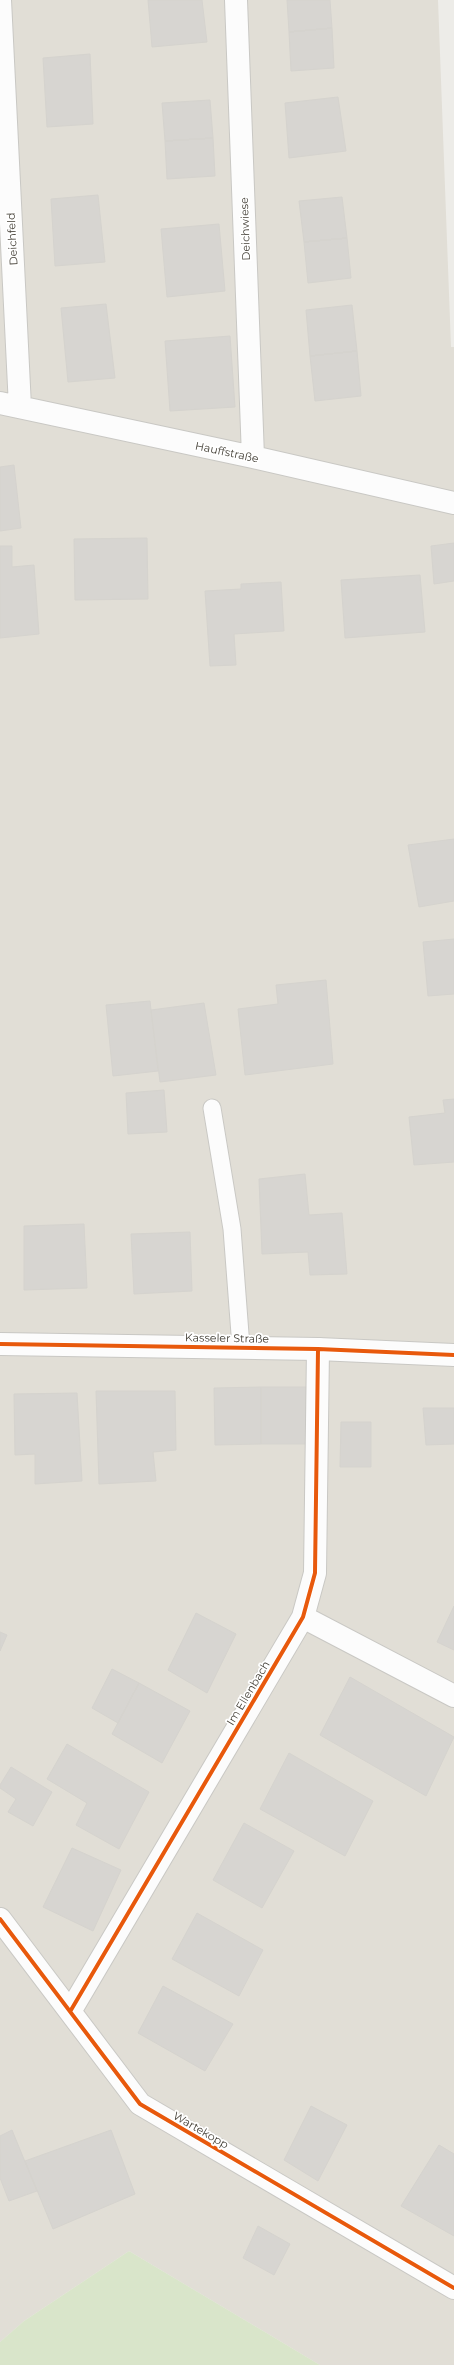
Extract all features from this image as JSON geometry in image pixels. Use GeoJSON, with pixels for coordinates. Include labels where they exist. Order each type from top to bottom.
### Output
{"type":"FeatureCollection","features":[{"type":"Feature","properties":{"kind":"street","name":"Deichfeld"},"geometry":{"type":"LineString","coordinates":[[0,0],[10,405]]}},
{"type":"Feature","properties":{"kind":"street","name":"Deichwiese"},"geometry":{"type":"LineString","coordinates":[[236,0],[254,457]]}},
{"type":"Feature","properties":{"kind":"street","name":"Hauffstraße"},"geometry":{"type":"LineString","coordinates":[[10,405],[254,457],[454,503]]}},
{"type":"Feature","properties":{"kind":"street","name":"Kasseler Straße"},"geometry":{"type":"LineString","coordinates":[[0,1344],[241,1347],[454,1355]]}},
{"type":"Feature","properties":{"kind":"street","name":"Im Ellenbach"},"geometry":{"type":"LineString","coordinates":[[71,2010],[303,1617],[315,1573],[318,1349]]}},
{"type":"Feature","properties":{"kind":"street"},"geometry":{"type":"LineString","coordinates":[[303,1617],[454,1696]]}},
{"type":"Feature","properties":{"kind":"street","name":"Wartekopp"},"geometry":{"type":"LineString","coordinates":[[0,1919],[71,2010],[140,2104],[454,2288]]}},
{"type":"Feature","properties":{"kind":"lane"},"geometry":{"type":"LineString","coordinates":[[212,1108],[232,1229],[241,1347]]}},
{"type":"Feature","properties":{"kind":"shaded area"},"geometry":{"type":"Polygon","coordinates":[[[0,0],[438,0],[451,347],[454,347],[454,2365],[320,2365],[129,2251],[24,2321],[0,2342],[0,0]]]}},
{"type":"Feature","properties":{"kind":"green space"},"geometry":{"type":"Polygon","coordinates":[[[129,2251],[320,2365],[0,2365],[0,2342],[24,2321],[129,2251]]]}},
{"type":"Feature","properties":{"kind":"building"},"geometry":{"type":"Polygon","coordinates":[[[148,0],[202,0],[207,42],[152,47],[148,0]]]}},
{"type":"Feature","properties":{"kind":"building"},"geometry":{"type":"Polygon","coordinates":[[[287,0],[330,0],[332,28],[289,32],[287,0]]]}},
{"type":"Feature","properties":{"kind":"building"},"geometry":{"type":"Polygon","coordinates":[[[332,28],[334,68],[291,71],[289,32],[332,28]]]}},
{"type":"Feature","properties":{"kind":"building"},"geometry":{"type":"Polygon","coordinates":[[[90,54],[93,124],[47,127],[43,58],[90,54]]]}},
{"type":"Feature","properties":{"kind":"building"},"geometry":{"type":"Polygon","coordinates":[[[338,97],[346,151],[289,158],[285,103],[338,97]]]}},
{"type":"Feature","properties":{"kind":"building"},"geometry":{"type":"Polygon","coordinates":[[[210,100],[213,138],[165,141],[162,103],[210,100]]]}},
{"type":"Feature","properties":{"kind":"building"},"geometry":{"type":"Polygon","coordinates":[[[213,138],[215,176],[167,179],[165,141],[213,138]]]}},
{"type":"Feature","properties":{"kind":"building"},"geometry":{"type":"Polygon","coordinates":[[[98,195],[105,262],[55,266],[51,199],[98,195]]]}},
{"type":"Feature","properties":{"kind":"building"},"geometry":{"type":"Polygon","coordinates":[[[342,197],[347,238],[304,242],[299,201],[342,197]]]}},
{"type":"Feature","properties":{"kind":"building"},"geometry":{"type":"Polygon","coordinates":[[[219,224],[225,291],[167,297],[161,229],[219,224]]]}},
{"type":"Feature","properties":{"kind":"building"},"geometry":{"type":"Polygon","coordinates":[[[347,238],[351,278],[308,283],[304,242],[347,238]]]}},
{"type":"Feature","properties":{"kind":"building"},"geometry":{"type":"Polygon","coordinates":[[[106,304],[115,378],[68,382],[61,308],[106,304]]]}},
{"type":"Feature","properties":{"kind":"building"},"geometry":{"type":"Polygon","coordinates":[[[352,305],[357,351],[310,356],[306,310],[352,305]]]}},
{"type":"Feature","properties":{"kind":"building"},"geometry":{"type":"Polygon","coordinates":[[[230,336],[235,407],[170,411],[165,341],[230,336]]]}},
{"type":"Feature","properties":{"kind":"building"},"geometry":{"type":"Polygon","coordinates":[[[357,351],[361,396],[315,401],[310,356],[357,351]]]}},
{"type":"Feature","properties":{"kind":"building"},"geometry":{"type":"Polygon","coordinates":[[[14,465],[21,528],[0,531],[0,467],[14,465]]]}},
{"type":"Feature","properties":{"kind":"building"},"geometry":{"type":"Polygon","coordinates":[[[147,538],[148,599],[75,600],[74,539],[147,538]]]}},
{"type":"Feature","properties":{"kind":"building"},"geometry":{"type":"Polygon","coordinates":[[[454,543],[454,581],[434,584],[431,546],[454,543]]]}},
{"type":"Feature","properties":{"kind":"building"},"geometry":{"type":"Polygon","coordinates":[[[0,546],[12,546],[12,567],[34,565],[39,634],[0,638],[0,546]]]}},
{"type":"Feature","properties":{"kind":"building"},"geometry":{"type":"Polygon","coordinates":[[[420,575],[425,632],[345,638],[341,580],[420,575]]]}},
{"type":"Feature","properties":{"kind":"building"},"geometry":{"type":"Polygon","coordinates":[[[281,582],[284,631],[234,634],[236,665],[210,666],[205,591],[241,589],[241,584],[281,582]]]}},
{"type":"Feature","properties":{"kind":"building"},"geometry":{"type":"Polygon","coordinates":[[[454,839],[454,901],[419,907],[408,845],[454,839]]]}},
{"type":"Feature","properties":{"kind":"building"},"geometry":{"type":"Polygon","coordinates":[[[454,939],[454,994],[428,996],[423,942],[454,939]]]}},
{"type":"Feature","properties":{"kind":"building"},"geometry":{"type":"Polygon","coordinates":[[[326,980],[333,1064],[245,1075],[238,1009],[278,1004],[276,985],[326,980]]]}},
{"type":"Feature","properties":{"kind":"building"},"geometry":{"type":"Polygon","coordinates":[[[150,1001],[158,1071],[113,1076],[106,1005],[150,1001]]]}},
{"type":"Feature","properties":{"kind":"building"},"geometry":{"type":"Polygon","coordinates":[[[204,1003],[216,1075],[160,1082],[151,1010],[204,1003]]]}},
{"type":"Feature","properties":{"kind":"building"},"geometry":{"type":"Polygon","coordinates":[[[164,1090],[167,1132],[128,1134],[126,1093],[164,1090]]]}},
{"type":"Feature","properties":{"kind":"building"},"geometry":{"type":"Polygon","coordinates":[[[454,1099],[454,1162],[414,1165],[409,1117],[445,1113],[443,1100],[454,1099]]]}},
{"type":"Feature","properties":{"kind":"building"},"geometry":{"type":"Polygon","coordinates":[[[305,1174],[309,1215],[342,1213],[347,1274],[310,1275],[308,1252],[262,1254],[259,1179],[305,1174]]]}},
{"type":"Feature","properties":{"kind":"building"},"geometry":{"type":"Polygon","coordinates":[[[84,1224],[87,1288],[24,1290],[24,1226],[84,1224]]]}},
{"type":"Feature","properties":{"kind":"building"},"geometry":{"type":"Polygon","coordinates":[[[190,1232],[192,1291],[134,1294],[131,1234],[190,1232]]]}},
{"type":"Feature","properties":{"kind":"building"},"geometry":{"type":"Polygon","coordinates":[[[261,1387],[261,1444],[215,1445],[214,1388],[261,1387]]]}},
{"type":"Feature","properties":{"kind":"building"},"geometry":{"type":"Polygon","coordinates":[[[261,1387],[307,1387],[308,1444],[261,1444],[261,1387]]]}},
{"type":"Feature","properties":{"kind":"building"},"geometry":{"type":"Polygon","coordinates":[[[96,1391],[175,1391],[176,1450],[153,1452],[156,1481],[99,1484],[96,1391]]]}},
{"type":"Feature","properties":{"kind":"building"},"geometry":{"type":"Polygon","coordinates":[[[77,1393],[82,1481],[35,1484],[35,1454],[15,1455],[14,1394],[77,1393]]]}},
{"type":"Feature","properties":{"kind":"building"},"geometry":{"type":"Polygon","coordinates":[[[423,1408],[454,1408],[454,1444],[426,1445],[423,1408]]]}},
{"type":"Feature","properties":{"kind":"building"},"geometry":{"type":"Polygon","coordinates":[[[341,1422],[371,1422],[371,1467],[340,1467],[341,1422]]]}},
{"type":"Feature","properties":{"kind":"building"},"geometry":{"type":"Polygon","coordinates":[[[454,1606],[454,1650],[437,1642],[454,1606]]]}},
{"type":"Feature","properties":{"kind":"building"},"geometry":{"type":"Polygon","coordinates":[[[196,1613],[236,1634],[207,1693],[168,1670],[196,1613]]]}},
{"type":"Feature","properties":{"kind":"building"},"geometry":{"type":"Polygon","coordinates":[[[0,1632],[7,1635],[0,1651],[0,1632]]]}},
{"type":"Feature","properties":{"kind":"building"},"geometry":{"type":"Polygon","coordinates":[[[112,1669],[139,1683],[118,1723],[92,1708],[112,1669]]]}},
{"type":"Feature","properties":{"kind":"building"},"geometry":{"type":"Polygon","coordinates":[[[350,1677],[454,1737],[426,1796],[320,1735],[350,1677]]]}},
{"type":"Feature","properties":{"kind":"building"},"geometry":{"type":"Polygon","coordinates":[[[139,1683],[190,1711],[162,1763],[112,1734],[139,1683]]]}},
{"type":"Feature","properties":{"kind":"building"},"geometry":{"type":"Polygon","coordinates":[[[67,1744],[149,1792],[119,1849],[76,1825],[87,1803],[47,1779],[67,1744]]]}},
{"type":"Feature","properties":{"kind":"building"},"geometry":{"type":"Polygon","coordinates":[[[289,1753],[373,1801],[345,1856],[260,1809],[289,1753]]]}},
{"type":"Feature","properties":{"kind":"building"},"geometry":{"type":"Polygon","coordinates":[[[11,1767],[52,1792],[33,1826],[8,1812],[16,1799],[0,1788],[0,1785],[11,1767]]]}},
{"type":"Feature","properties":{"kind":"building"},"geometry":{"type":"Polygon","coordinates":[[[244,1823],[294,1851],[262,1908],[213,1880],[244,1823]]]}},
{"type":"Feature","properties":{"kind":"building"},"geometry":{"type":"Polygon","coordinates":[[[72,1848],[121,1870],[93,1931],[43,1907],[72,1848]]]}},
{"type":"Feature","properties":{"kind":"building"},"geometry":{"type":"Polygon","coordinates":[[[197,1913],[263,1950],[239,1996],[172,1959],[197,1913]]]}},
{"type":"Feature","properties":{"kind":"building"},"geometry":{"type":"Polygon","coordinates":[[[163,1986],[233,2024],[205,2071],[138,2033],[163,1986]]]}},
{"type":"Feature","properties":{"kind":"building"},"geometry":{"type":"Polygon","coordinates":[[[311,2106],[347,2125],[318,2181],[284,2160],[311,2106]]]}},
{"type":"Feature","properties":{"kind":"building"},"geometry":{"type":"Polygon","coordinates":[[[12,2130],[37,2191],[9,2201],[0,2178],[0,2136],[12,2130]]]}},
{"type":"Feature","properties":{"kind":"building"},"geometry":{"type":"Polygon","coordinates":[[[111,2130],[135,2194],[53,2229],[25,2161],[111,2130]]]}},
{"type":"Feature","properties":{"kind":"building"},"geometry":{"type":"Polygon","coordinates":[[[439,2145],[454,2154],[454,2236],[401,2206],[439,2145]]]}},
{"type":"Feature","properties":{"kind":"building"},"geometry":{"type":"Polygon","coordinates":[[[258,2226],[290,2244],[274,2275],[243,2258],[258,2226]]]}},
{"type":"Feature","properties":{"kind":"cycle path"},"geometry":{"type":"LineString","coordinates":[[0,1344],[318,1349],[454,1355]]}},
{"type":"Feature","properties":{"kind":"cycle path"},"geometry":{"type":"LineString","coordinates":[[71,2010],[303,1617],[315,1573],[318,1349]]}},
{"type":"Feature","properties":{"kind":"cycle path"},"geometry":{"type":"LineString","coordinates":[[0,1919],[140,2104],[454,2288]]}}]}
